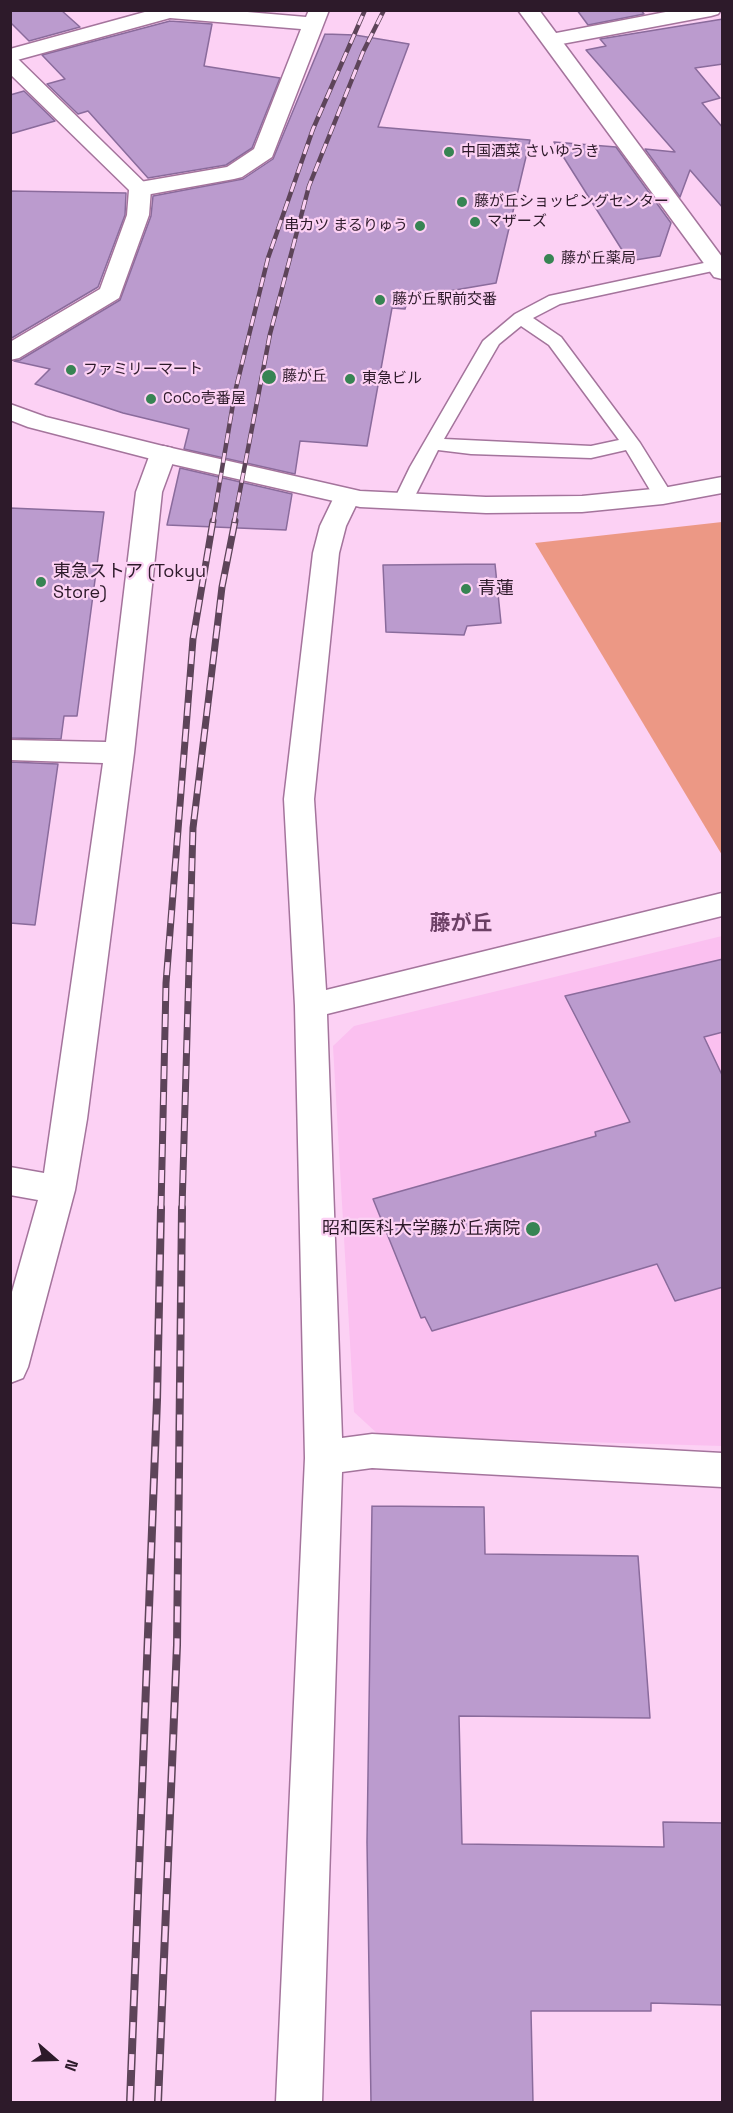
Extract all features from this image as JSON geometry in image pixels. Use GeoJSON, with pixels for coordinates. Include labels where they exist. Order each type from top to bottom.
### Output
{"type":"FeatureCollection","features":[{"type":"Feature","properties":{"kind":"street"},"geometry":{"type":"LineString","coordinates":[[528,10],[720,268]]}},
{"type":"Feature","properties":{"kind":"street"},"geometry":{"type":"LineString","coordinates":[[551,40],[711,10]]}},
{"type":"Feature","properties":{"kind":"street"},"geometry":{"type":"LineString","coordinates":[[10,57],[169,12],[315,17],[264,152],[234,171],[140,189]]}},
{"type":"Feature","properties":{"kind":"street"},"geometry":{"type":"LineString","coordinates":[[10,62],[140,189]]}},
{"type":"Feature","properties":{"kind":"street"},"geometry":{"type":"LineString","coordinates":[[10,353],[111,293],[138,215],[140,189]]}},
{"type":"Feature","properties":{"kind":"street"},"geometry":{"type":"LineString","coordinates":[[10,411],[38,422],[163,454],[347,497],[486,505],[582,504],[663,496],[723,485]]}},
{"type":"Feature","properties":{"kind":"street"},"geometry":{"type":"LineString","coordinates":[[10,1367],[58,1190],[70,1119],[119,753],[149,492],[163,454]]}},
{"type":"Feature","properties":{"kind":"street"},"geometry":{"type":"LineString","coordinates":[[299,2103],[324,1458],[311,1006],[298,799],[326,553],[333,526],[347,497]]}},
{"type":"Feature","properties":{"kind":"street"},"geometry":{"type":"LineString","coordinates":[[10,750],[119,753]]}},
{"type":"Feature","properties":{"kind":"street"},"geometry":{"type":"LineString","coordinates":[[311,1006],[723,905]]}},
{"type":"Feature","properties":{"kind":"street"},"geometry":{"type":"LineString","coordinates":[[10,1181],[58,1190]]}},
{"type":"Feature","properties":{"kind":"street"},"geometry":{"type":"LineString","coordinates":[[324,1458],[372,1451],[723,1470]]}},
{"type":"Feature","properties":{"kind":"lane"},"geometry":{"type":"LineString","coordinates":[[403,502],[419,467],[492,341],[521,318],[555,300],[720,268]]}},
{"type":"Feature","properties":{"kind":"lane"},"geometry":{"type":"LineString","coordinates":[[521,318],[555,341],[630,443],[663,496]]}},
{"type":"Feature","properties":{"kind":"lane"},"geometry":{"type":"LineString","coordinates":[[434,444],[591,452],[630,443]]}},
{"type":"Feature","properties":{"kind":"shaded area"},"geometry":{"type":"Polygon","coordinates":[[[722,522],[722,855],[535,543],[722,522]]]}},
{"type":"Feature","properties":{"kind":"shaded area","name":"昭和医科大学藤が丘病院"},"geometry":{"type":"Polygon","coordinates":[[[722,936],[722,1446],[380,1436],[354,1412],[333,1046],[354,1026],[722,936]]]}},
{"type":"Feature","properties":{"kind":"building"},"geometry":{"type":"Polygon","coordinates":[[[10,10],[61,10],[80,27],[29,41],[10,22],[10,10]]]}},
{"type":"Feature","properties":{"kind":"building"},"geometry":{"type":"Polygon","coordinates":[[[577,10],[641,10],[644,14],[588,25],[577,10]]]}},
{"type":"Feature","properties":{"kind":"building"},"geometry":{"type":"Polygon","coordinates":[[[723,19],[723,64],[695,68],[720,98],[702,103],[723,128],[723,208],[690,170],[680,197],[645,149],[675,152],[586,50],[606,46],[600,39],[723,19]]]}},
{"type":"Feature","properties":{"kind":"building"},"geometry":{"type":"Polygon","coordinates":[[[170,21],[212,24],[204,66],[280,78],[252,148],[226,165],[148,178],[88,111],[78,114],[47,84],[65,79],[42,55],[170,21]]]}},
{"type":"Feature","properties":{"kind":"building"},"geometry":{"type":"Polygon","coordinates":[[[325,34],[355,35],[409,44],[378,127],[530,140],[496,283],[408,298],[405,309],[392,308],[367,446],[300,441],[295,474],[184,449],[189,429],[123,413],[35,384],[50,369],[14,361],[20,360],[120,300],[151,216],[153,196],[243,179],[273,159],[325,34]]]}},
{"type":"Feature","properties":{"kind":"building"},"geometry":{"type":"Polygon","coordinates":[[[24,91],[55,121],[10,134],[10,95],[24,91]]]}},
{"type":"Feature","properties":{"kind":"building"},"geometry":{"type":"Polygon","coordinates":[[[554,142],[616,147],[671,223],[660,256],[629,261],[554,142]]]}},
{"type":"Feature","properties":{"kind":"building"},"geometry":{"type":"Polygon","coordinates":[[[10,191],[126,193],[125,215],[98,287],[10,339],[10,191]]]}},
{"type":"Feature","properties":{"kind":"building"},"geometry":{"type":"Polygon","coordinates":[[[180,468],[292,494],[286,530],[167,525],[180,468]]]}},
{"type":"Feature","properties":{"kind":"building"},"geometry":{"type":"Polygon","coordinates":[[[10,508],[104,512],[77,716],[64,716],[61,739],[10,738],[10,508]]]}},
{"type":"Feature","properties":{"kind":"building"},"geometry":{"type":"Polygon","coordinates":[[[495,564],[501,623],[467,626],[464,635],[386,632],[383,565],[495,564]]]}},
{"type":"Feature","properties":{"kind":"building"},"geometry":{"type":"Polygon","coordinates":[[[10,762],[58,764],[35,925],[10,923],[10,762]]]}},
{"type":"Feature","properties":{"kind":"building"},"geometry":{"type":"Polygon","coordinates":[[[723,959],[723,1032],[704,1037],[723,1077],[723,1287],[675,1301],[657,1264],[432,1331],[425,1317],[421,1318],[373,1199],[596,1136],[595,1132],[630,1122],[565,996],[723,959]]]}},
{"type":"Feature","properties":{"kind":"building"},"geometry":{"type":"Polygon","coordinates":[[[372,1506],[484,1507],[485,1554],[638,1556],[650,1718],[459,1716],[462,1844],[664,1847],[663,1822],[723,1823],[723,2005],[651,2003],[651,2011],[531,2011],[533,2103],[371,2103],[367,1842],[372,1506]]]}},
{"type":"Feature","properties":{"kind":"railway"},"geometry":{"type":"LineString","coordinates":[[213,522],[235,392],[268,258],[313,129],[365,10]]}},
{"type":"Feature","properties":{"kind":"railway"},"geometry":{"type":"LineString","coordinates":[[234,522],[270,334],[309,186],[363,52],[384,10]]}},
{"type":"Feature","properties":{"kind":"railway"},"geometry":{"type":"LineString","coordinates":[[161,1209],[166,983],[193,639],[213,521]]}},
{"type":"Feature","properties":{"kind":"railway"},"geometry":{"type":"LineString","coordinates":[[182,1209],[193,828],[222,587],[235,521]]}},
{"type":"Feature","properties":{"kind":"railway"},"geometry":{"type":"LineString","coordinates":[[130,2102],[157,1400],[161,1208]]}},
{"type":"Feature","properties":{"kind":"railway"},"geometry":{"type":"LineString","coordinates":[[158,2102],[177,1645],[182,1208]]}},
{"type":"Feature","properties":{"kind":"place","name":"中国酒菜 さいゆうき"},"geometry":{"type":"Point","coordinates":[449,152]}},
{"type":"Feature","properties":{"kind":"place","name":"藤が丘ショッピングセンター"},"geometry":{"type":"Point","coordinates":[462,202]}},
{"type":"Feature","properties":{"kind":"place","name":"マザーズ"},"geometry":{"type":"Point","coordinates":[475,222]}},
{"type":"Feature","properties":{"kind":"place","name":"串カツ まるりゅう"},"geometry":{"type":"Point","coordinates":[420,226]}},
{"type":"Feature","properties":{"kind":"place","name":"藤が丘薬局"},"geometry":{"type":"Point","coordinates":[549,259]}},
{"type":"Feature","properties":{"kind":"place","name":"藤が丘駅前交番"},"geometry":{"type":"Point","coordinates":[380,300]}},
{"type":"Feature","properties":{"kind":"place","name":"ファミリーマート"},"geometry":{"type":"Point","coordinates":[71,370]}},
{"type":"Feature","properties":{"kind":"place","name":"藤が丘"},"geometry":{"type":"Point","coordinates":[269,377]}},
{"type":"Feature","properties":{"kind":"place","name":"東急ビル"},"geometry":{"type":"Point","coordinates":[350,379]}},
{"type":"Feature","properties":{"kind":"place","name":"CoCo壱番屋"},"geometry":{"type":"Point","coordinates":[151,399]}},
{"type":"Feature","properties":{"kind":"place","name":"東急ストア (Tokyu Store)"},"geometry":{"type":"Point","coordinates":[41,582]}},
{"type":"Feature","properties":{"kind":"place","name":"青蓮"},"geometry":{"type":"Point","coordinates":[466,589]}},
{"type":"Feature","properties":{"kind":"place","name":"昭和医科大学藤が丘病院"},"geometry":{"type":"Point","coordinates":[533,1229]}},
{"type":"Feature","properties":{"kind":"district","name":"藤が丘"},"geometry":{"type":"Point","coordinates":[461,924]}}]}
